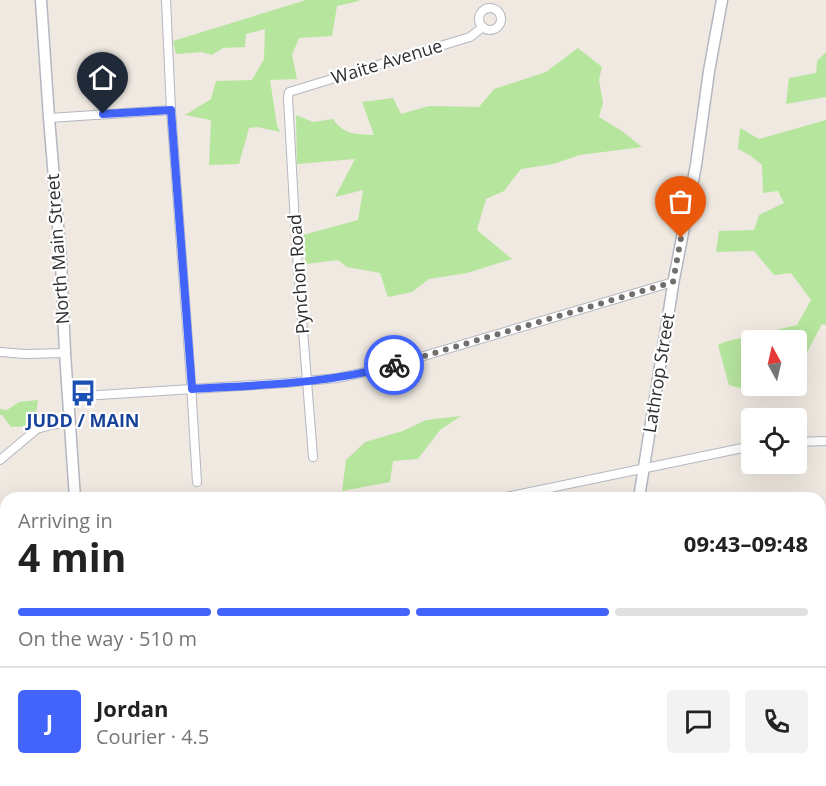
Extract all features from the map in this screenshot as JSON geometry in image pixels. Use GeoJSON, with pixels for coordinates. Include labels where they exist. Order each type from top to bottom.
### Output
{"type":"FeatureCollection","features":[{"type":"Feature","properties":{"kind":"street","name":"North Main Street"},"geometry":{"type":"LineString","coordinates":[[41,0],[61,262],[75,492]]}},
{"type":"Feature","properties":{"kind":"street"},"geometry":{"type":"LineString","coordinates":[[166,0],[171,110],[197,482]]}},
{"type":"Feature","properties":{"kind":"street","name":"Lathrop Street"},"geometry":{"type":"LineString","coordinates":[[640,492],[673,282],[696,165],[722,0]]}},
{"type":"Feature","properties":{"kind":"street","name":"Waite Avenue"},"geometry":{"type":"LineString","coordinates":[[289,92],[459,41],[470,37],[483,27]]}},
{"type":"Feature","properties":{"kind":"street","name":"Pynchon Road"},"geometry":{"type":"LineString","coordinates":[[289,92],[296,242],[313,457]]}},
{"type":"Feature","properties":{"kind":"street"},"geometry":{"type":"LineString","coordinates":[[49,118],[171,110]]}},
{"type":"Feature","properties":{"kind":"street"},"geometry":{"type":"LineString","coordinates":[[68,398],[337,378],[380,369],[673,282]]}},
{"type":"Feature","properties":{"kind":"street"},"geometry":{"type":"LineString","coordinates":[[0,352],[65,353]]}},
{"type":"Feature","properties":{"kind":"street"},"geometry":{"type":"LineString","coordinates":[[0,460],[37,429],[51,424],[70,422]]}},
{"type":"Feature","properties":{"kind":"street"},"geometry":{"type":"LineString","coordinates":[[807,442],[826,441]]}},
{"type":"Feature","properties":{"kind":"street"},"geometry":{"type":"LineString","coordinates":[[530,492],[741,448]]}},
{"type":"Feature","properties":{"kind":"street"},"geometry":{"type":"LineString","coordinates":[[302,786],[308,786]]}},
{"type":"Feature","properties":{"kind":"green space"},"geometry":{"type":"Polygon","coordinates":[[[306,0],[359,1],[337,6],[332,36],[299,38],[292,55],[297,79],[270,80],[280,132],[257,127],[249,128],[239,164],[209,165],[211,120],[185,115],[211,99],[216,81],[252,80],[264,59],[265,29],[246,34],[245,47],[223,48],[212,55],[202,52],[176,54],[173,41],[306,0]]]}},
{"type":"Feature","properties":{"kind":"green space"},"geometry":{"type":"Polygon","coordinates":[[[578,48],[602,67],[599,80],[603,103],[599,117],[642,147],[580,155],[553,164],[521,169],[504,191],[486,199],[477,230],[512,259],[467,273],[429,279],[412,292],[388,297],[380,273],[347,267],[338,260],[306,264],[303,235],[358,220],[363,190],[335,197],[355,159],[297,164],[296,115],[313,122],[333,119],[346,131],[374,135],[362,102],[393,98],[401,114],[429,106],[479,107],[494,89],[546,72],[578,48]]]}},
{"type":"Feature","properties":{"kind":"green space"},"geometry":{"type":"Polygon","coordinates":[[[826,52],[826,97],[786,104],[789,78],[816,73],[817,61],[826,52]]]}},
{"type":"Feature","properties":{"kind":"green space"},"geometry":{"type":"Polygon","coordinates":[[[826,120],[826,325],[822,324],[807,352],[807,330],[776,330],[797,325],[811,300],[791,273],[774,275],[754,251],[716,252],[719,231],[754,230],[759,215],[784,203],[778,191],[763,193],[762,165],[738,149],[740,128],[759,139],[826,120]]]}},
{"type":"Feature","properties":{"kind":"green space"},"geometry":{"type":"Polygon","coordinates":[[[741,338],[741,388],[729,385],[718,345],[741,338]]]}},
{"type":"Feature","properties":{"kind":"green space"},"geometry":{"type":"Polygon","coordinates":[[[38,400],[35,423],[29,426],[11,427],[0,415],[0,409],[7,410],[19,402],[38,400]]]}},
{"type":"Feature","properties":{"kind":"green space"},"geometry":{"type":"Polygon","coordinates":[[[461,416],[440,430],[418,459],[393,461],[390,482],[342,491],[346,460],[365,442],[403,431],[426,420],[461,416]]]}},
{"type":"Feature","properties":{"kind":"way so far"},"geometry":{"type":"LineString","coordinates":[[394,365],[673,282],[681,238]]}},
{"type":"Feature","properties":{"kind":"place","name":"JUDD / MAIN"},"geometry":{"type":"Point","coordinates":[83,393]}},
{"type":"Feature","properties":{"kind":"route"},"geometry":{"type":"LineString","coordinates":[[103,114],[171,110],[192,389],[337,378],[394,365]]}}]}
